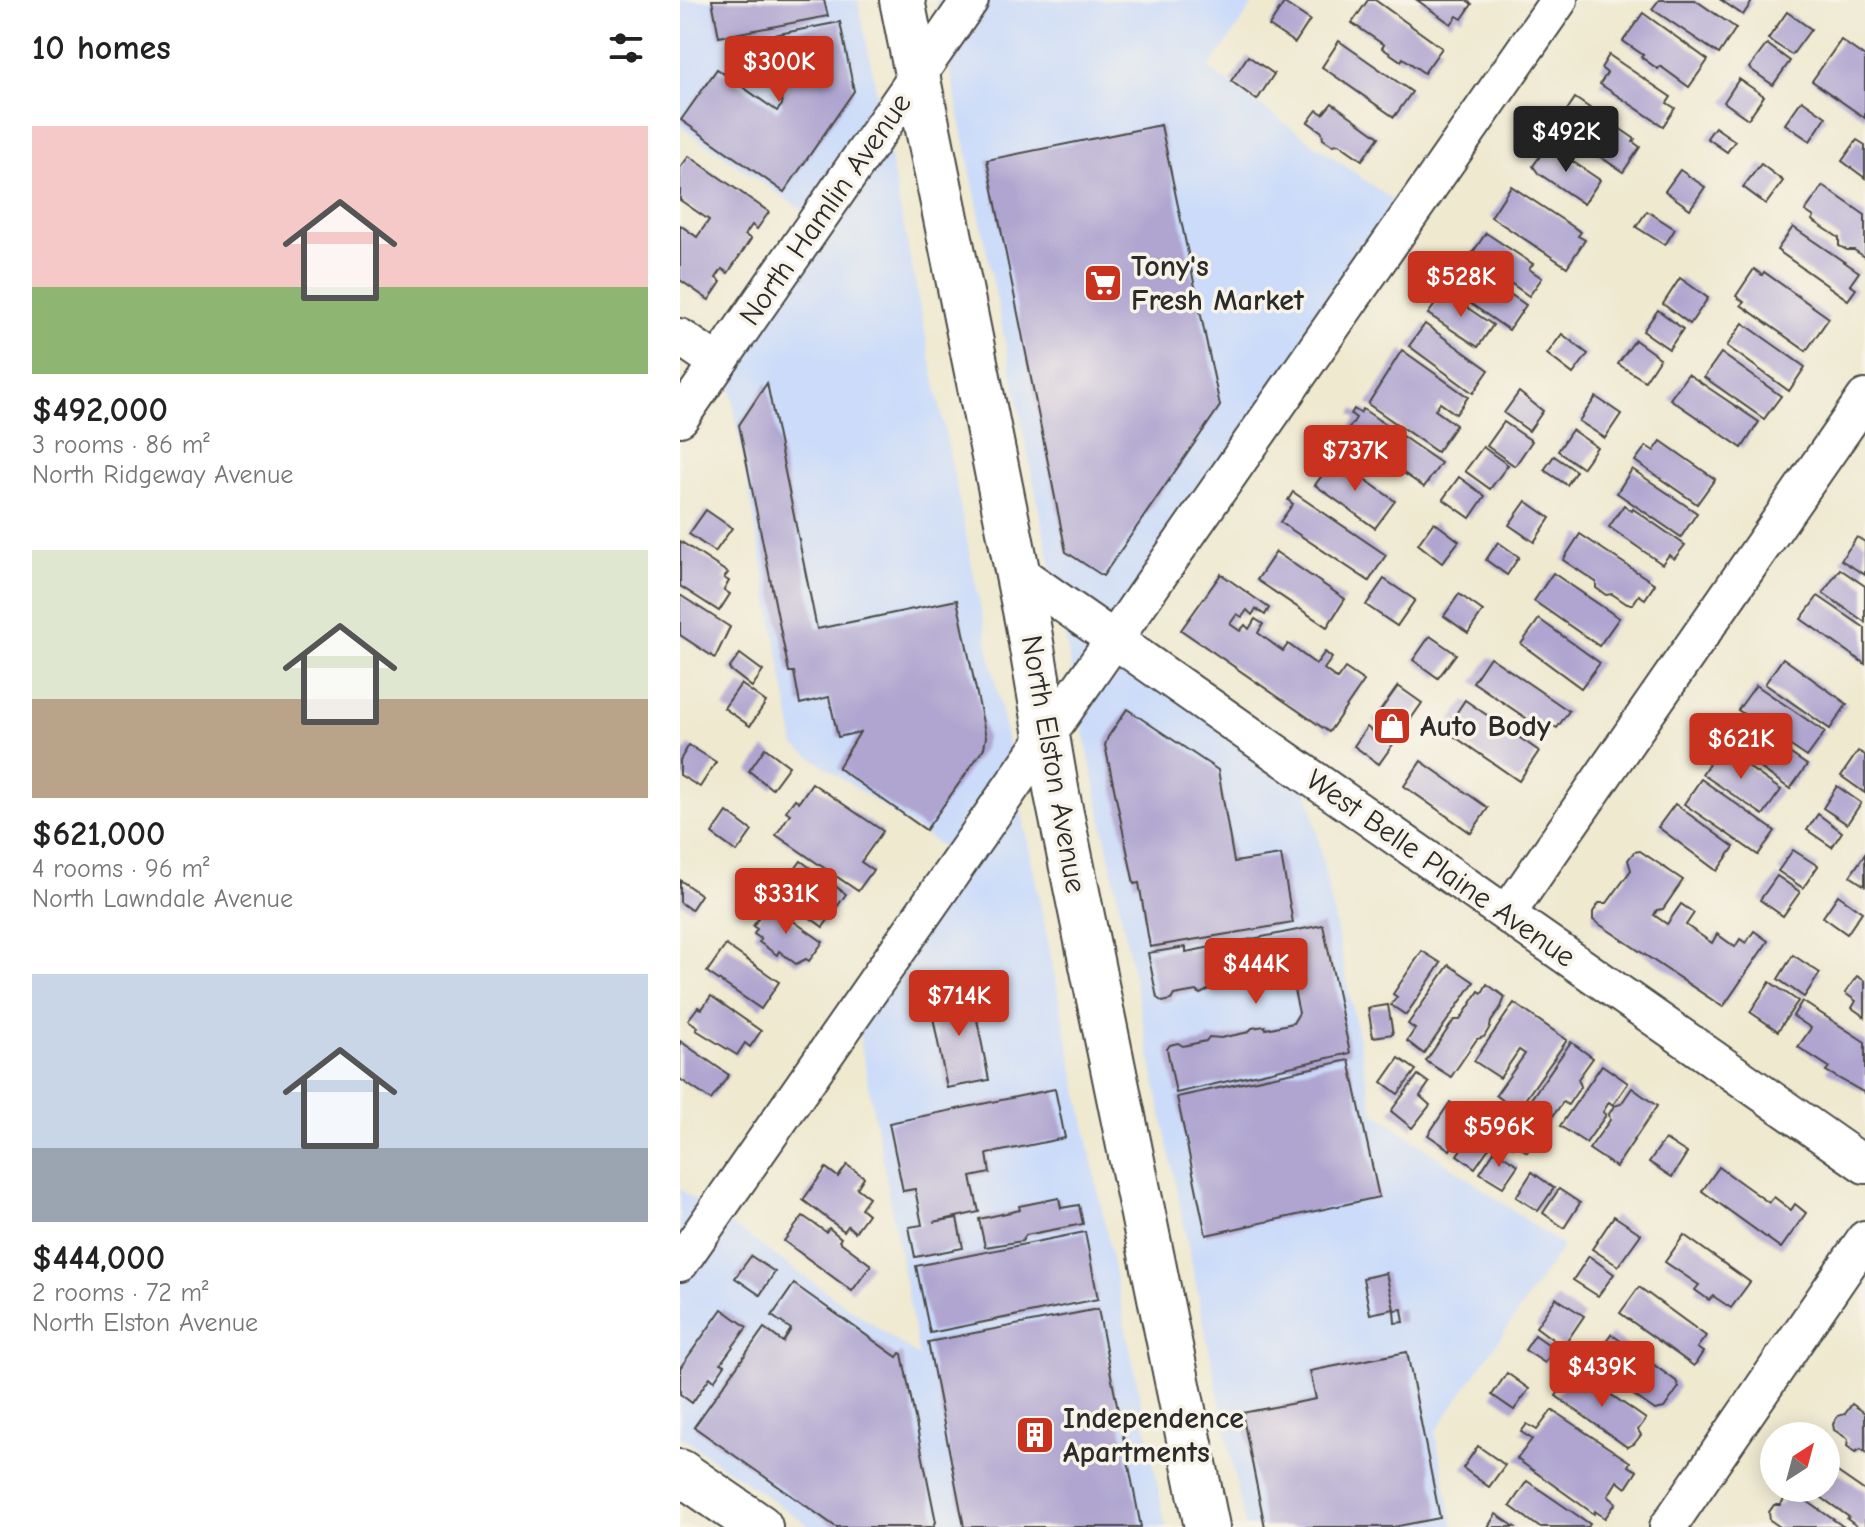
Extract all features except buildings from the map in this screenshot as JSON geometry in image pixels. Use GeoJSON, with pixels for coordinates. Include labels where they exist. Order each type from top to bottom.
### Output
{"type":"FeatureCollection","features":[{"type":"Feature","properties":{"kind":"main road","name":"North Elston Avenue"},"geometry":{"type":"LineString","coordinates":[[902,0],[1207,1527]]}},
{"type":"Feature","properties":{"kind":"main road"},"geometry":{"type":"LineString","coordinates":[[680,1472],[760,1527]]}},
{"type":"Feature","properties":{"kind":"street","name":"North Hamlin Avenue"},"geometry":{"type":"LineString","coordinates":[[680,418],[970,0]]}},
{"type":"Feature","properties":{"kind":"street"},"geometry":{"type":"LineString","coordinates":[[680,1263],[1559,0]]}},
{"type":"Feature","properties":{"kind":"street"},"geometry":{"type":"LineString","coordinates":[[680,337],[718,363]]}},
{"type":"Feature","properties":{"kind":"street"},"geometry":{"type":"LineString","coordinates":[[1507,914],[1865,398]]}},
{"type":"Feature","properties":{"kind":"street","name":"West Belle Plaine Avenue"},"geometry":{"type":"LineString","coordinates":[[1016,571],[1865,1165]]}},
{"type":"Feature","properties":{"kind":"street"},"geometry":{"type":"LineString","coordinates":[[1668,1527],[1865,1239]]}},
{"type":"Feature","properties":{"kind":"shaded area"},"geometry":{"type":"Polygon","coordinates":[[[680,0],[858,0],[1166,1527],[811,1527],[680,1436],[680,1189],[919,1357],[856,1017],[963,861],[795,746],[726,363],[821,223],[680,126],[680,0]]]}},
{"type":"Feature","properties":{"kind":"shaded area"},"geometry":{"type":"Polygon","coordinates":[[[936,0],[1256,0],[1209,69],[1405,209],[1106,637],[1306,778],[1373,1111],[1563,1246],[1435,1433],[1454,1527],[1245,1527],[936,0]]]}},
{"type":"Feature","properties":{"kind":"place","name":"Tony's Fresh Market"},"geometry":{"type":"Point","coordinates":[1103,283]}},
{"type":"Feature","properties":{"kind":"place","name":"Auto Body"},"geometry":{"type":"Point","coordinates":[1392,726]}},
{"type":"Feature","properties":{"kind":"place","name":"Independence Apartments"},"geometry":{"type":"Point","coordinates":[1035,1435]}}]}
